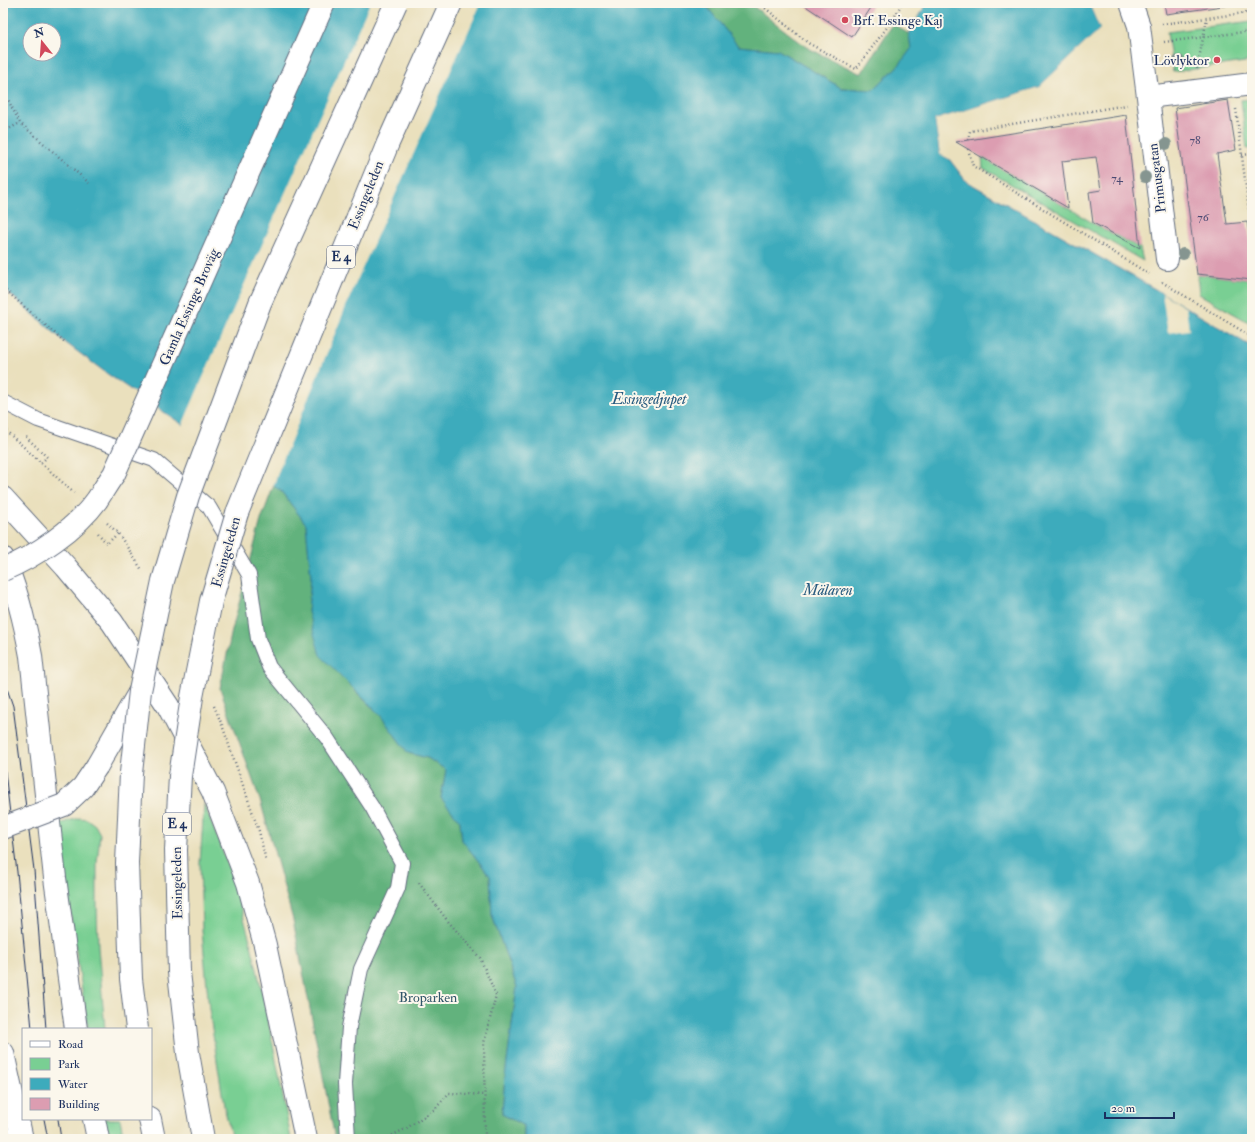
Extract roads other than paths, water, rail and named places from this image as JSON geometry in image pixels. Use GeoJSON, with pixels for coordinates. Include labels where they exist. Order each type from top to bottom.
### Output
{"type":"FeatureCollection","features":[{"type":"Feature","properties":{"kind":"main road","name":"Gamla Essinge Broväg"},"geometry":{"type":"LineString","coordinates":[[3,570],[14,566],[52,544],[97,501],[114,474],[324,3]]}},
{"type":"Feature","properties":{"kind":"main road"},"geometry":{"type":"LineString","coordinates":[[137,1028],[131,979],[126,863],[131,773],[140,691],[163,581],[188,496],[260,303],[396,3]]}},
{"type":"Feature","properties":{"kind":"main road","name":"Essingeleden"},"geometry":{"type":"LineString","coordinates":[[203,1139],[188,1052],[179,972],[176,850],[180,776],[190,704],[211,601],[237,513],[388,143],[451,3]]}},
{"type":"Feature","properties":{"kind":"main road","name":"Primusgatan"},"geometry":{"type":"LineString","coordinates":[[1131,3],[1139,26],[1141,100],[1167,259]]}},
{"type":"Feature","properties":{"kind":"main road"},"geometry":{"type":"LineString","coordinates":[[1141,100],[1252,84]]}},
{"type":"Feature","properties":{"kind":"main road"},"geometry":{"type":"LineString","coordinates":[[3,498],[66,567],[112,622],[168,706],[213,792],[248,883],[265,945],[306,1139]]}},
{"type":"Feature","properties":{"kind":"main road"},"geometry":{"type":"LineString","coordinates":[[3,558],[16,593],[25,625],[31,656],[55,878],[76,1028]]}},
{"type":"Feature","properties":{"kind":"main road"},"geometry":{"type":"LineString","coordinates":[[3,828],[64,805],[83,787],[97,766],[140,691]]}},
{"type":"Feature","properties":{"kind":"main road"},"geometry":{"type":"LineString","coordinates":[[3,1052],[22,1139]]}},
{"type":"Feature","properties":{"kind":"main road"},"geometry":{"type":"LineString","coordinates":[[94,1120],[98,1139]]}},
{"type":"Feature","properties":{"kind":"main road"},"geometry":{"type":"LineString","coordinates":[[150,1120],[154,1139]]}},
{"type":"Feature","properties":{"kind":"lane"},"geometry":{"type":"LineString","coordinates":[[3,402],[38,420],[154,460],[209,507],[249,575],[258,638],[269,667],[327,738],[372,807],[402,863],[398,888],[361,969],[349,1027],[345,1084],[348,1139]]}},
{"type":"Feature","properties":{"kind":"water","name":"Essingedjupet"},"geometry":{"type":"Polygon","coordinates":[[[3,3],[704,3],[738,46],[778,50],[841,88],[873,90],[900,64],[911,49],[909,34],[927,3],[1089,3],[1100,29],[1039,87],[935,120],[940,154],[949,159],[966,181],[1162,293],[1252,347],[1252,1139],[524,1139],[524,1126],[502,1114],[505,1077],[517,987],[492,915],[490,876],[462,840],[460,821],[441,798],[446,770],[428,758],[408,753],[381,716],[320,655],[308,612],[311,577],[306,524],[281,491],[109,375],[66,343],[3,288],[3,3]]]}},
{"type":"Feature","properties":{"kind":"tram line"},"geometry":{"type":"LineString","coordinates":[[3,677],[13,706],[34,870],[46,1028]]}},
{"type":"Feature","properties":{"kind":"tram line"},"geometry":{"type":"LineString","coordinates":[[3,755],[17,872],[32,1028]]}},
{"type":"Feature","properties":{"kind":"tram line"},"geometry":{"type":"LineString","coordinates":[[44,1120],[48,1139]]}},
{"type":"Feature","properties":{"kind":"tram line"},"geometry":{"type":"LineString","coordinates":[[58,1120],[61,1139]]}},
{"type":"Feature","properties":{"kind":"place","name":"Brf. Essinge Kaj"},"geometry":{"type":"Point","coordinates":[845,20]}},
{"type":"Feature","properties":{"kind":"place","name":"Lövlyktor"},"geometry":{"type":"Point","coordinates":[1217,60]}},
{"type":"Feature","properties":{"kind":"water label","name":"Mälaren"},"geometry":{"type":"Point","coordinates":[828,590]}},
{"type":"Feature","properties":{"kind":"park label","name":"Broparken"},"geometry":{"type":"Point","coordinates":[428,997]}}]}
